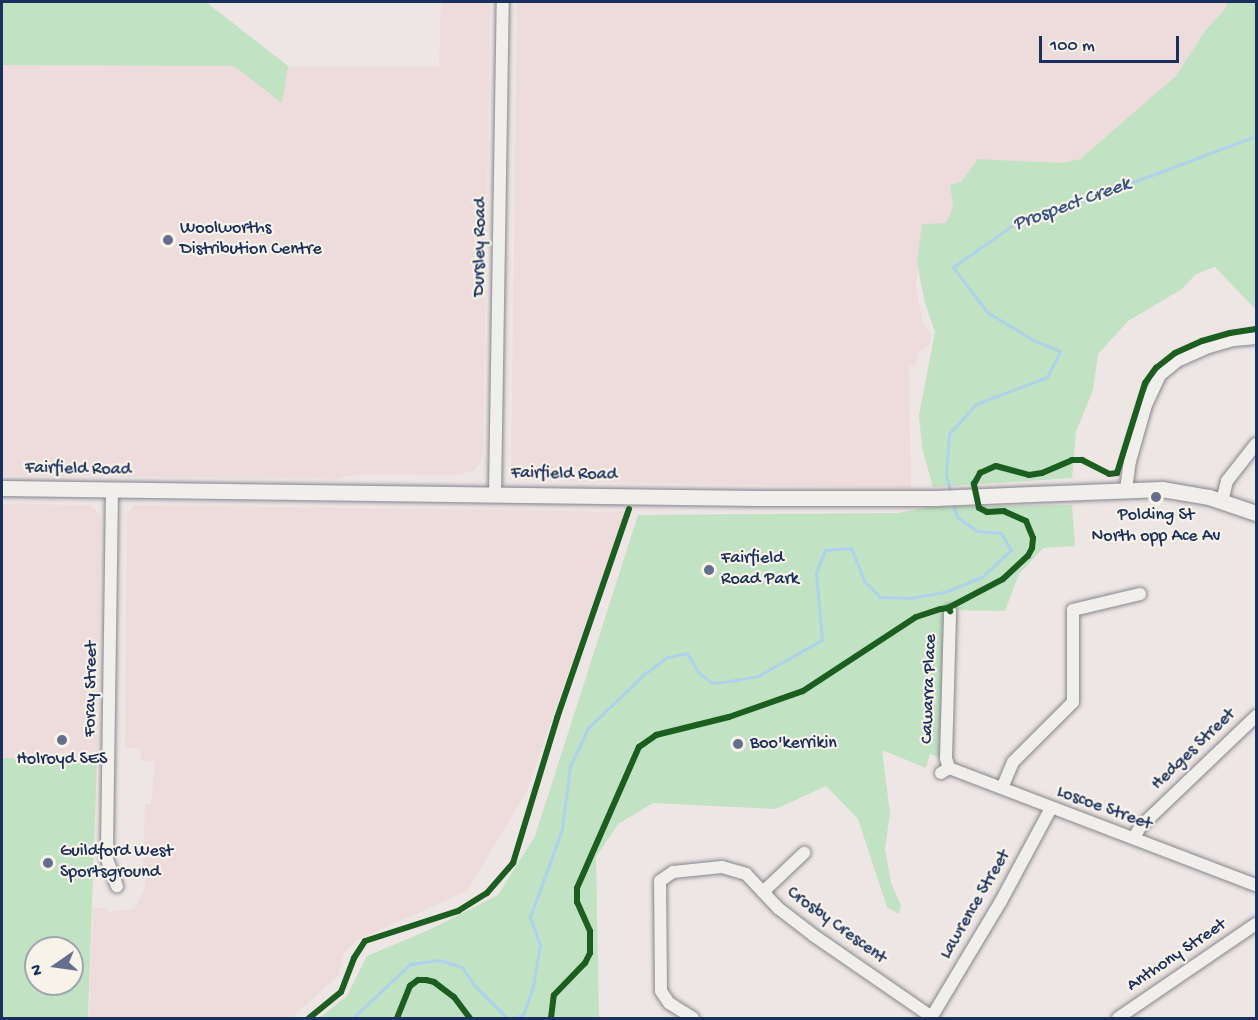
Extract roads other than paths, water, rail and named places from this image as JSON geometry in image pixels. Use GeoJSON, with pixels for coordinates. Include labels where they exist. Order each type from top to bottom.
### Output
{"type":"FeatureCollection","features":[{"type":"Feature","properties":{"kind":"main road","name":"Fairfield Road"},"geometry":{"type":"LineString","coordinates":[[2,488],[758,498],[935,498],[1126,489],[1182,492],[1222,501],[1257,513]]}},
{"type":"Feature","properties":{"kind":"street","name":"Dursley Road"},"geometry":{"type":"LineString","coordinates":[[495,494],[503,2]]}},
{"type":"Feature","properties":{"kind":"street"},"geometry":{"type":"LineString","coordinates":[[1126,489],[1130,460],[1146,405],[1160,375],[1177,361],[1209,347],[1234,340],[1257,338]]}},
{"type":"Feature","properties":{"kind":"street"},"geometry":{"type":"LineString","coordinates":[[1222,501],[1227,481],[1257,444]]}},
{"type":"Feature","properties":{"kind":"street","name":"Foray Street"},"geometry":{"type":"LineString","coordinates":[[112,490],[107,859],[117,886]]}},
{"type":"Feature","properties":{"kind":"street"},"geometry":{"type":"LineString","coordinates":[[1002,788],[1013,762],[1073,702],[1073,610],[1140,594]]}},
{"type":"Feature","properties":{"kind":"street","name":"Cawarra Place"},"geometry":{"type":"LineString","coordinates":[[945,770],[950,610]]}},
{"type":"Feature","properties":{"kind":"street","name":"Hedges Street"},"geometry":{"type":"LineString","coordinates":[[1134,838],[1140,827],[1257,716]]}},
{"type":"Feature","properties":{"kind":"street","name":"Loscoe Street"},"geometry":{"type":"LineString","coordinates":[[945,770],[1002,788],[1257,885]]}},
{"type":"Feature","properties":{"kind":"street","name":"Lawrence Street"},"geometry":{"type":"LineString","coordinates":[[932,1018],[1001,901],[1051,808]]}},
{"type":"Feature","properties":{"kind":"street"},"geometry":{"type":"LineString","coordinates":[[763,892],[804,854]]}},
{"type":"Feature","properties":{"kind":"street","name":"Crosby Crescent"},"geometry":{"type":"LineString","coordinates":[[693,1018],[669,1003],[661,991],[660,881],[673,872],[722,867],[746,874],[778,908],[932,1018]]}},
{"type":"Feature","properties":{"kind":"street","name":"Anthony Street"},"geometry":{"type":"LineString","coordinates":[[1118,1018],[1257,924]]}},
{"type":"Feature","properties":{"kind":"waterway","name":"Prospect Creek"},"geometry":{"type":"LineString","coordinates":[[1256,4],[1256,20]]}},
{"type":"Feature","properties":{"kind":"waterway","name":"Prospect Creek"},"geometry":{"type":"LineString","coordinates":[[950,491],[946,475],[949,434],[976,404],[1047,377],[1060,351],[1033,340],[987,312],[953,267],[1017,222],[1083,201],[1256,136]]}},
{"type":"Feature","properties":{"kind":"waterway","name":"Prospect Creek"},"geometry":{"type":"LineString","coordinates":[[512,1018],[523,1015],[533,986],[540,945],[530,917],[562,829],[570,766],[588,728],[643,675],[667,657],[687,653],[698,672],[712,683],[758,676],[822,640],[816,573],[825,550],[851,548],[864,581],[880,597],[910,598],[945,592],[982,577],[1011,550],[1001,533],[977,531],[957,517],[953,503]]}},
{"type":"Feature","properties":{"kind":"waterway","name":"Prospect Creek"},"geometry":{"type":"LineString","coordinates":[[353,1018],[410,964],[439,960],[462,967],[474,985],[507,1018]]}},
{"type":"Feature","properties":{"kind":"place","name":"Woolworths Distribution Centre"},"geometry":{"type":"Point","coordinates":[168,240]}},
{"type":"Feature","properties":{"kind":"place","name":"Polding St North opp Ace Av"},"geometry":{"type":"Point","coordinates":[1156,497]}},
{"type":"Feature","properties":{"kind":"place","name":"Fairfield Road Park"},"geometry":{"type":"Point","coordinates":[709,570]}},
{"type":"Feature","properties":{"kind":"place","name":"Holroyd SES"},"geometry":{"type":"Point","coordinates":[62,740]}},
{"type":"Feature","properties":{"kind":"place","name":"Boo'kerrikin"},"geometry":{"type":"Point","coordinates":[738,744]}},
{"type":"Feature","properties":{"kind":"place","name":"Guildford West Sportsground"},"geometry":{"type":"Point","coordinates":[48,863]}}]}
